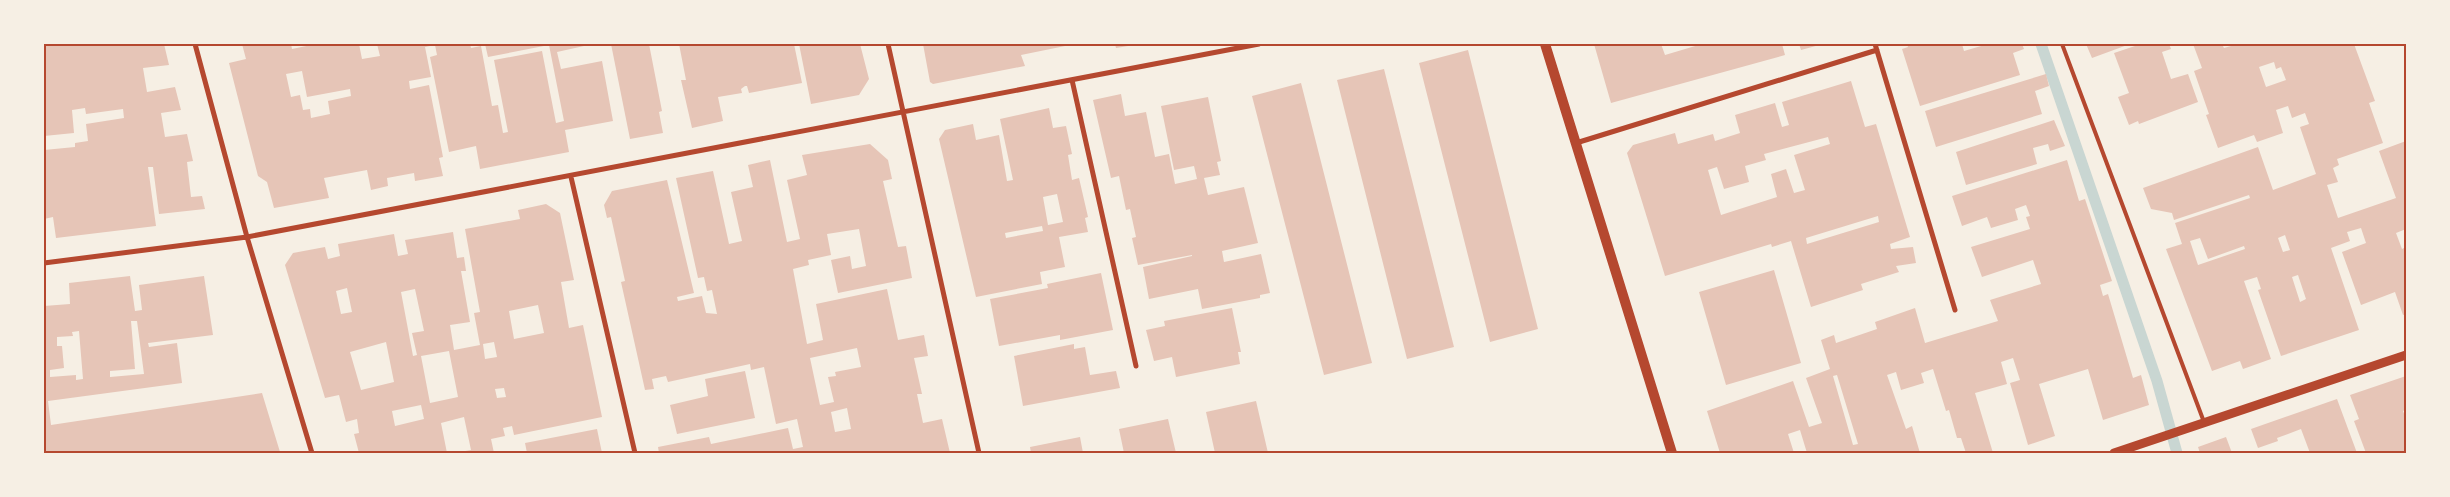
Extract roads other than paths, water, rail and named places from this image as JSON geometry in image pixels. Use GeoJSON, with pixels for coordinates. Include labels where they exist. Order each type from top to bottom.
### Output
{"type":"FeatureCollection","features":[{"type":"Feature","properties":{"kind":"main road"},"geometry":{"type":"LineString","coordinates":[[1546,44],[1672,453]]}},
{"type":"Feature","properties":{"kind":"street"},"geometry":{"type":"LineString","coordinates":[[194,44],[247,237],[312,453]]}},
{"type":"Feature","properties":{"kind":"street"},"geometry":{"type":"LineString","coordinates":[[888,44],[979,453]]}},
{"type":"Feature","properties":{"kind":"street"},"geometry":{"type":"LineString","coordinates":[[44,263],[247,237],[1259,44]]}},
{"type":"Feature","properties":{"kind":"street"},"geometry":{"type":"LineString","coordinates":[[1875,44],[1955,310]]}},
{"type":"Feature","properties":{"kind":"street"},"geometry":{"type":"LineString","coordinates":[[1576,143],[1877,50]]}},
{"type":"Feature","properties":{"kind":"street"},"geometry":{"type":"LineString","coordinates":[[1072,80],[1136,366]]}},
{"type":"Feature","properties":{"kind":"street"},"geometry":{"type":"LineString","coordinates":[[571,176],[635,453]]}},
{"type":"Feature","properties":{"kind":"street"},"geometry":{"type":"LineString","coordinates":[[2114,453],[2406,354]]}},
{"type":"Feature","properties":{"kind":"lane"},"geometry":{"type":"LineString","coordinates":[[2062,44],[2201,425]]}},
{"type":"Feature","properties":{"kind":"waterway"},"geometry":{"type":"LineString","coordinates":[[2041,44],[2157,381],[2177,453]]}}]}
